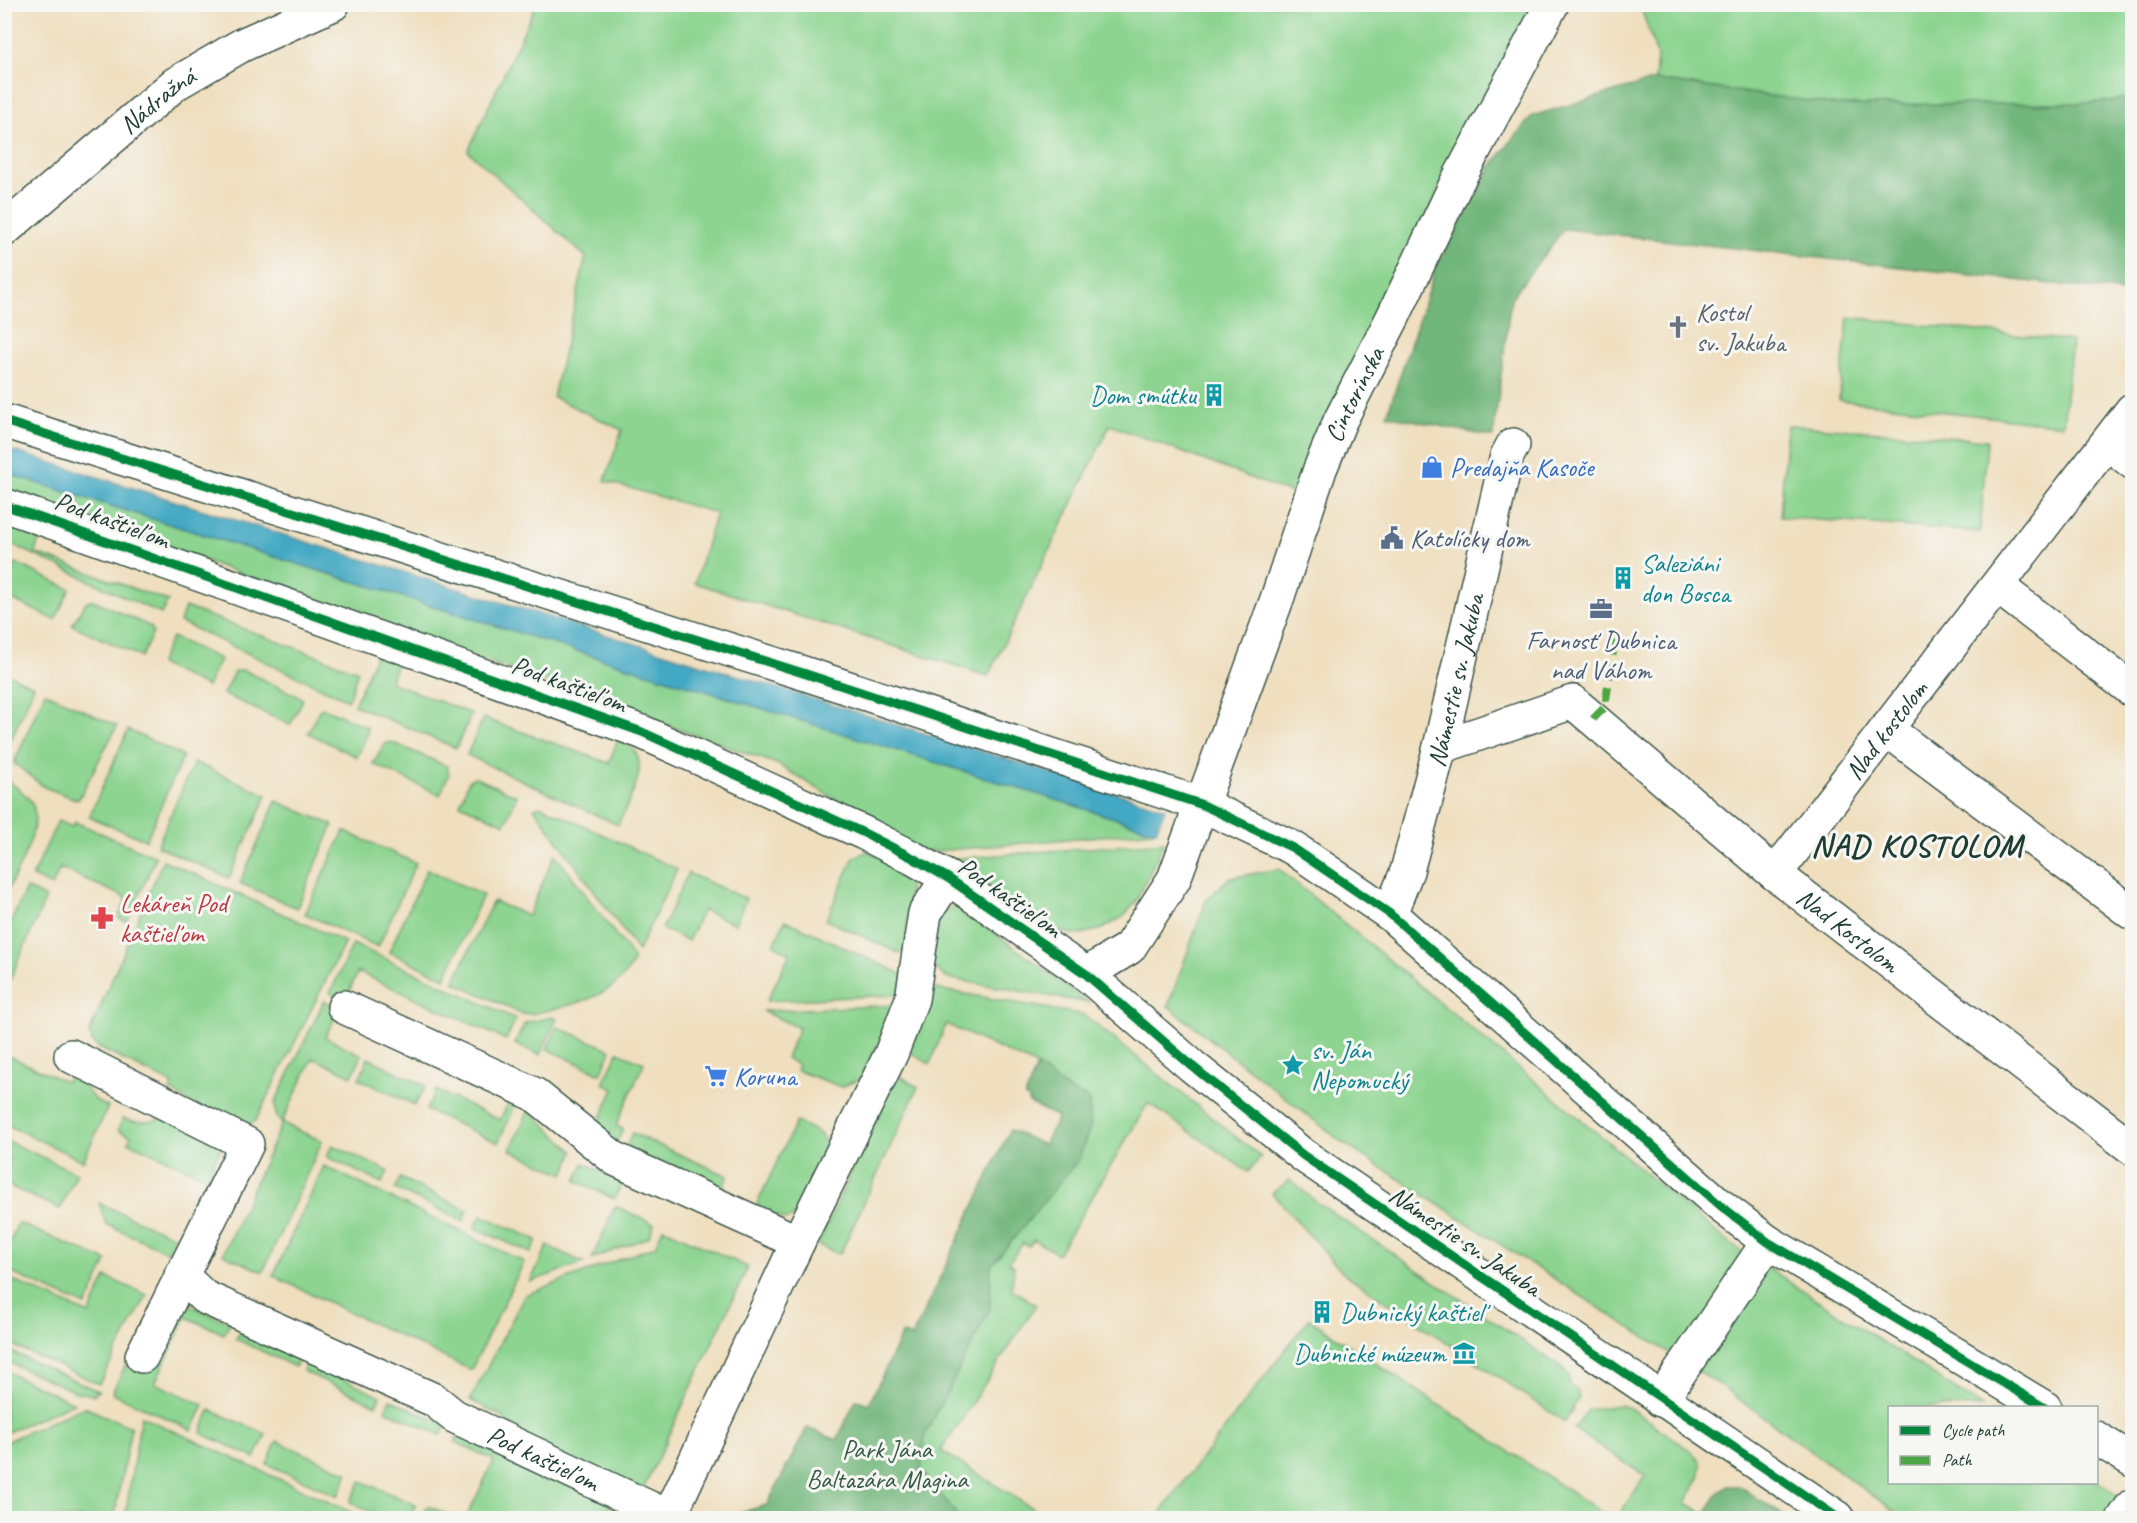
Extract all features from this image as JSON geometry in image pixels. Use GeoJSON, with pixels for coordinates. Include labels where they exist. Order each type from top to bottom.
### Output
{"type":"FeatureCollection","features":[{"type":"Feature","properties":{"kind":"street","name":"Nádražná"},"geometry":{"type":"LineString","coordinates":[[4,230],[176,84],[242,45],[333,4]]}},
{"type":"Feature","properties":{"kind":"street","name":"Cintorínska"},"geometry":{"type":"LineString","coordinates":[[1086,974],[1129,948],[1174,879],[1277,599],[1320,469],[1340,421],[1393,317],[1456,184],[1552,4]]}},
{"type":"Feature","properties":{"kind":"street","name":"Nad kostolom"},"geometry":{"type":"LineString","coordinates":[[1775,874],[1997,586],[2120,453],[2133,410]]}},
{"type":"Feature","properties":{"kind":"street"},"geometry":{"type":"LineString","coordinates":[[4,421],[803,673],[1203,805],[1293,848],[1390,914],[1721,1206],[1768,1242],[2043,1406]]}},
{"type":"Feature","properties":{"kind":"street","name":"Námestie sv. Jakuba"},"geometry":{"type":"LineString","coordinates":[[1390,914],[1407,871],[1440,747],[1507,456],[1513,445]]}},
{"type":"Feature","properties":{"kind":"street","name":"Pod kaštieľom"},"geometry":{"type":"LineString","coordinates":[[4,505],[642,732],[864,833],[948,879],[1086,974]]}},
{"type":"Feature","properties":{"kind":"street"},"geometry":{"type":"LineString","coordinates":[[1997,586],[2133,690]]}},
{"type":"Feature","properties":{"kind":"street","name":"Nad Kostolom"},"geometry":{"type":"LineString","coordinates":[[1440,747],[1573,702],[1775,874],[2133,1148]]}},
{"type":"Feature","properties":{"kind":"street"},"geometry":{"type":"LineString","coordinates":[[1886,729],[2133,913]]}},
{"type":"Feature","properties":{"kind":"street","name":"Pod kaštieľom"},"geometry":{"type":"LineString","coordinates":[[181,1275],[204,1297],[434,1400],[454,1416],[669,1517],[798,1242],[891,1054],[912,999],[925,913],[948,879]]}},
{"type":"Feature","properties":{"kind":"street","name":"Námestie sv. Jakuba"},"geometry":{"type":"LineString","coordinates":[[1086,974],[1192,1066],[1304,1156],[1838,1518]]}},
{"type":"Feature","properties":{"kind":"street"},"geometry":{"type":"LineString","coordinates":[[344,1007],[534,1094],[615,1159],[798,1242]]}},
{"type":"Feature","properties":{"kind":"street"},"geometry":{"type":"LineString","coordinates":[[71,1056],[247,1144],[142,1356]]}},
{"type":"Feature","properties":{"kind":"street"},"geometry":{"type":"LineString","coordinates":[[1661,1400],[1768,1242]]}},
{"type":"Feature","properties":{"kind":"street"},"geometry":{"type":"LineString","coordinates":[[2098,1439],[2133,1460]]}},
{"type":"Feature","properties":{"kind":"street"},"geometry":{"type":"LineString","coordinates":[[2124,1518],[2133,1506]]}},
{"type":"Feature","properties":{"kind":"green space"},"geometry":{"type":"Polygon","coordinates":[[[536,5],[1531,5],[1444,179],[1296,495],[1110,425],[988,676],[695,583],[716,513],[605,481],[622,430],[553,397],[586,257],[468,151],[536,5]]]}},
{"type":"Feature","properties":{"kind":"green space"},"geometry":{"type":"Polygon","coordinates":[[[1640,5],[2132,5],[2132,98],[2091,103],[1838,105],[1655,80],[1657,55],[1640,5]]]}},
{"type":"Feature","properties":{"kind":"green space"},"geometry":{"type":"Polygon","coordinates":[[[1655,80],[1838,105],[2091,103],[2132,98],[2132,293],[1564,229],[1511,298],[1493,437],[1387,415],[1436,267],[1492,165],[1532,116],[1655,80]]]}},
{"type":"Feature","properties":{"kind":"green space"},"geometry":{"type":"Polygon","coordinates":[[[1848,317],[2072,341],[2063,425],[1839,400],[1848,317]]]}},
{"type":"Feature","properties":{"kind":"green space"},"geometry":{"type":"Polygon","coordinates":[[[1787,425],[1987,440],[1980,532],[1780,517],[1787,425]]]}},
{"type":"Feature","properties":{"kind":"green space"},"geometry":{"type":"Polygon","coordinates":[[[5,473],[1156,831],[915,853],[886,830],[777,764],[5,490],[5,473]]]}},
{"type":"Feature","properties":{"kind":"green space"},"geometry":{"type":"Polygon","coordinates":[[[5,521],[41,533],[35,553],[168,601],[161,614],[5,541],[5,521]]]}},
{"type":"Feature","properties":{"kind":"green space"},"geometry":{"type":"Polygon","coordinates":[[[16,563],[70,589],[55,620],[5,596],[5,587],[16,563]]]}},
{"type":"Feature","properties":{"kind":"green space"},"geometry":{"type":"Polygon","coordinates":[[[93,600],[151,627],[153,633],[141,657],[72,625],[86,602],[93,600]]]}},
{"type":"Feature","properties":{"kind":"green space"},"geometry":{"type":"Polygon","coordinates":[[[185,607],[358,671],[348,700],[180,622],[185,607]]]}},
{"type":"Feature","properties":{"kind":"green space"},"geometry":{"type":"Polygon","coordinates":[[[172,637],[220,659],[207,687],[159,664],[172,637]]]}},
{"type":"Feature","properties":{"kind":"green space"},"geometry":{"type":"Polygon","coordinates":[[[376,655],[397,663],[390,682],[472,714],[456,748],[354,705],[376,655]]]}},
{"type":"Feature","properties":{"kind":"green space"},"geometry":{"type":"Polygon","coordinates":[[[243,670],[303,700],[290,725],[223,694],[234,672],[243,670]]]}},
{"type":"Feature","properties":{"kind":"green space"},"geometry":{"type":"Polygon","coordinates":[[[5,673],[34,686],[5,754],[5,673]]]}},
{"type":"Feature","properties":{"kind":"green space"},"geometry":{"type":"Polygon","coordinates":[[[45,692],[117,726],[78,800],[44,787],[14,763],[45,692]]]}},
{"type":"Feature","properties":{"kind":"green space"},"geometry":{"type":"Polygon","coordinates":[[[324,708],[367,727],[368,733],[357,757],[308,733],[319,710],[324,708]]]}},
{"type":"Feature","properties":{"kind":"green space"},"geometry":{"type":"Polygon","coordinates":[[[483,718],[609,763],[617,742],[621,740],[632,747],[638,757],[638,779],[618,825],[467,755],[483,718]]]}},
{"type":"Feature","properties":{"kind":"green space"},"geometry":{"type":"Polygon","coordinates":[[[128,730],[183,756],[146,840],[89,817],[128,730]]]}},
{"type":"Feature","properties":{"kind":"green space"},"geometry":{"type":"Polygon","coordinates":[[[391,742],[447,766],[449,774],[440,795],[373,764],[385,744],[391,742]]]}},
{"type":"Feature","properties":{"kind":"green space"},"geometry":{"type":"Polygon","coordinates":[[[194,762],[267,795],[229,878],[157,846],[194,762]]]}},
{"type":"Feature","properties":{"kind":"green space"},"geometry":{"type":"Polygon","coordinates":[[[474,777],[517,796],[505,824],[460,804],[469,780],[474,777]]]}},
{"type":"Feature","properties":{"kind":"green space"},"geometry":{"type":"Polygon","coordinates":[[[5,778],[29,799],[35,813],[27,850],[5,896],[5,778]]]}},
{"type":"Feature","properties":{"kind":"green space"},"geometry":{"type":"Polygon","coordinates":[[[276,801],[333,825],[297,908],[240,883],[276,801]]]}},
{"type":"Feature","properties":{"kind":"green space"},"geometry":{"type":"Polygon","coordinates":[[[541,806],[677,869],[638,951],[534,808],[541,806]]]}},
{"type":"Feature","properties":{"kind":"green space"},"geometry":{"type":"Polygon","coordinates":[[[58,821],[72,827],[75,822],[156,857],[127,922],[118,918],[127,898],[60,868],[52,886],[32,877],[58,821]]]}},
{"type":"Feature","properties":{"kind":"green space"},"geometry":{"type":"Polygon","coordinates":[[[344,831],[416,863],[378,947],[305,914],[344,831]]]}},
{"type":"Feature","properties":{"kind":"green space"},"geometry":{"type":"Polygon","coordinates":[[[1164,842],[1136,902],[1123,917],[1102,929],[1077,935],[1051,930],[948,859],[1164,842]]]}},
{"type":"Feature","properties":{"kind":"green space"},"geometry":{"type":"Polygon","coordinates":[[[869,851],[910,873],[906,951],[899,953],[826,920],[854,857],[869,851]]]}},
{"type":"Feature","properties":{"kind":"green space"},"geometry":{"type":"Polygon","coordinates":[[[555,854],[634,959],[627,972],[617,983],[591,998],[561,1008],[523,1014],[454,982],[493,901],[528,916],[555,854]]]}},
{"type":"Feature","properties":{"kind":"green space"},"geometry":{"type":"Polygon","coordinates":[[[163,860],[345,942],[255,1122],[236,1128],[170,1091],[173,1084],[99,1048],[93,1043],[89,1033],[163,860]]]}},
{"type":"Feature","properties":{"kind":"green space"},"geometry":{"type":"Polygon","coordinates":[[[427,869],[483,895],[445,978],[389,952],[427,869]]]}},
{"type":"Feature","properties":{"kind":"green space"},"geometry":{"type":"Polygon","coordinates":[[[1279,869],[1732,1245],[1981,1406],[1888,1406],[1888,1484],[2098,1484],[2098,1482],[2132,1506],[2132,1518],[1904,1518],[1718,1384],[1343,1143],[1168,1006],[1206,901],[1229,878],[1279,869]]]}},
{"type":"Feature","properties":{"kind":"green space"},"geometry":{"type":"Polygon","coordinates":[[[688,873],[746,899],[735,924],[703,910],[688,941],[662,929],[688,873]]]}},
{"type":"Feature","properties":{"kind":"green space"},"geometry":{"type":"Polygon","coordinates":[[[26,888],[46,898],[5,991],[5,936],[26,888]]]}},
{"type":"Feature","properties":{"kind":"green space"},"geometry":{"type":"Polygon","coordinates":[[[951,908],[961,908],[1089,1003],[946,978],[931,964],[932,939],[939,918],[951,908]]]}},
{"type":"Feature","properties":{"kind":"green space"},"geometry":{"type":"Polygon","coordinates":[[[785,920],[906,976],[897,995],[767,1001],[790,953],[774,945],[785,920]]]}},
{"type":"Feature","properties":{"kind":"green space"},"geometry":{"type":"Polygon","coordinates":[[[353,944],[516,1019],[506,1040],[358,972],[345,1000],[330,993],[353,944]]]}},
{"type":"Feature","properties":{"kind":"green space","name":"Park Jána Baltazára Magina"},"geometry":{"type":"Polygon","coordinates":[[[931,988],[1084,1015],[1261,1157],[1248,1172],[1148,1103],[1058,1254],[1034,1240],[1029,1246],[1023,1243],[1009,1262],[1014,1266],[1012,1289],[1036,1305],[941,1451],[1048,1518],[692,1518],[695,1513],[736,1514],[767,1505],[807,1428],[837,1440],[856,1400],[869,1404],[902,1334],[912,1337],[1010,1130],[1044,1145],[1058,1117],[1028,1102],[1029,1099],[1025,1097],[1037,1066],[946,1024],[930,1064],[904,1049],[931,988]]]}},
{"type":"Feature","properties":{"kind":"green space"},"geometry":{"type":"Polygon","coordinates":[[[324,1001],[340,1008],[325,1037],[362,1055],[352,1076],[313,1058],[282,1123],[276,1117],[275,1103],[324,1001]]]}},
{"type":"Feature","properties":{"kind":"green space"},"geometry":{"type":"Polygon","coordinates":[[[897,1005],[861,1079],[841,1087],[796,1070],[798,1065],[786,1058],[799,1028],[762,1011],[897,1005]]]}},
{"type":"Feature","properties":{"kind":"green space"},"geometry":{"type":"Polygon","coordinates":[[[552,1017],[557,1019],[540,1055],[515,1044],[525,1023],[552,1017]]]}},
{"type":"Feature","properties":{"kind":"green space"},"geometry":{"type":"Polygon","coordinates":[[[557,1027],[611,1050],[601,1074],[547,1049],[557,1027]]]}},
{"type":"Feature","properties":{"kind":"green space"},"geometry":{"type":"Polygon","coordinates":[[[618,1052],[644,1063],[616,1126],[623,1129],[615,1146],[598,1124],[614,1089],[603,1083],[618,1052]]]}},
{"type":"Feature","properties":{"kind":"green space"},"geometry":{"type":"Polygon","coordinates":[[[4,1054],[66,1082],[71,1072],[95,1099],[108,1107],[83,1161],[5,1124],[4,1054]]]}},
{"type":"Feature","properties":{"kind":"green space"},"geometry":{"type":"Polygon","coordinates":[[[368,1058],[426,1086],[415,1105],[359,1079],[368,1058]]]}},
{"type":"Feature","properties":{"kind":"green space","name":"Park Jána Baltazára Magina"},"geometry":{"type":"Polygon","coordinates":[[[1037,1066],[1064,1087],[1089,1100],[1091,1124],[1079,1159],[991,1266],[990,1309],[925,1435],[921,1470],[960,1518],[692,1518],[695,1513],[736,1514],[767,1505],[807,1428],[837,1440],[856,1400],[869,1404],[902,1334],[912,1337],[1010,1130],[1044,1145],[1058,1117],[1028,1102],[1029,1099],[1025,1097],[1037,1066]]]}},
{"type":"Feature","properties":{"kind":"green space"},"geometry":{"type":"Polygon","coordinates":[[[896,1074],[918,1087],[840,1254],[818,1245],[896,1074]]]}},
{"type":"Feature","properties":{"kind":"green space"},"geometry":{"type":"Polygon","coordinates":[[[436,1090],[500,1120],[510,1100],[517,1102],[498,1143],[426,1110],[436,1090]]]}},
{"type":"Feature","properties":{"kind":"green space"},"geometry":{"type":"Polygon","coordinates":[[[529,1110],[574,1152],[564,1174],[510,1150],[529,1110]]]}},
{"type":"Feature","properties":{"kind":"green space"},"geometry":{"type":"Polygon","coordinates":[[[168,1114],[225,1140],[206,1177],[128,1142],[131,1136],[118,1130],[123,1118],[146,1122],[168,1114]]]}},
{"type":"Feature","properties":{"kind":"green space"},"geometry":{"type":"Polygon","coordinates":[[[796,1122],[821,1135],[826,1143],[826,1152],[824,1163],[813,1186],[796,1215],[787,1220],[754,1210],[796,1122]]]}},
{"type":"Feature","properties":{"kind":"green space"},"geometry":{"type":"Polygon","coordinates":[[[282,1123],[322,1141],[263,1272],[223,1254],[282,1123]]]}},
{"type":"Feature","properties":{"kind":"green space"},"geometry":{"type":"Polygon","coordinates":[[[632,1133],[728,1176],[719,1196],[623,1153],[632,1133]]]}},
{"type":"Feature","properties":{"kind":"green space"},"geometry":{"type":"Polygon","coordinates":[[[5,1140],[77,1173],[60,1209],[5,1184],[10,1160],[5,1152],[5,1140]]]}},
{"type":"Feature","properties":{"kind":"green space"},"geometry":{"type":"Polygon","coordinates":[[[332,1145],[388,1171],[382,1183],[327,1157],[332,1145]]]}},
{"type":"Feature","properties":{"kind":"green space"},"geometry":{"type":"Polygon","coordinates":[[[584,1163],[623,1182],[614,1199],[576,1181],[584,1163]]]}},
{"type":"Feature","properties":{"kind":"green space"},"geometry":{"type":"Polygon","coordinates":[[[324,1166],[524,1262],[471,1370],[273,1276],[324,1166]]]}},
{"type":"Feature","properties":{"kind":"green space"},"geometry":{"type":"Polygon","coordinates":[[[400,1178],[468,1210],[463,1221],[395,1189],[400,1178]]]}},
{"type":"Feature","properties":{"kind":"green space"},"geometry":{"type":"Polygon","coordinates":[[[1290,1180],[1318,1203],[1563,1368],[1568,1375],[1569,1385],[1578,1391],[1579,1398],[1565,1422],[1343,1273],[1272,1193],[1290,1180]]]}},
{"type":"Feature","properties":{"kind":"green space"},"geometry":{"type":"Polygon","coordinates":[[[99,1203],[175,1237],[168,1252],[106,1224],[99,1203]]]}},
{"type":"Feature","properties":{"kind":"green space"},"geometry":{"type":"Polygon","coordinates":[[[615,1206],[654,1224],[649,1237],[592,1259],[615,1206]]]}},
{"type":"Feature","properties":{"kind":"green space"},"geometry":{"type":"Polygon","coordinates":[[[481,1215],[537,1240],[531,1253],[475,1228],[481,1215]]]}},
{"type":"Feature","properties":{"kind":"green space"},"geometry":{"type":"Polygon","coordinates":[[[18,1223],[107,1261],[86,1306],[5,1270],[5,1254],[18,1223]]]}},
{"type":"Feature","properties":{"kind":"green space"},"geometry":{"type":"Polygon","coordinates":[[[663,1228],[748,1267],[640,1496],[517,1442],[503,1417],[470,1400],[525,1295],[655,1246],[663,1228]]]}},
{"type":"Feature","properties":{"kind":"green space"},"geometry":{"type":"Polygon","coordinates":[[[548,1246],[584,1263],[530,1282],[548,1246]]]}},
{"type":"Feature","properties":{"kind":"green space"},"geometry":{"type":"Polygon","coordinates":[[[5,1277],[89,1314],[106,1277],[147,1295],[99,1384],[5,1342],[5,1277]]]}},
{"type":"Feature","properties":{"kind":"green space"},"geometry":{"type":"Polygon","coordinates":[[[183,1302],[230,1323],[224,1334],[186,1317],[155,1383],[204,1405],[192,1430],[112,1393],[131,1354],[183,1302]]]}},
{"type":"Feature","properties":{"kind":"green space"},"geometry":{"type":"Polygon","coordinates":[[[1309,1319],[1610,1518],[1156,1518],[1309,1319]]]}},
{"type":"Feature","properties":{"kind":"green space"},"geometry":{"type":"Polygon","coordinates":[[[240,1332],[299,1359],[295,1367],[236,1339],[240,1332]]]}},
{"type":"Feature","properties":{"kind":"green space"},"geometry":{"type":"Polygon","coordinates":[[[5,1349],[98,1391],[94,1395],[76,1392],[5,1361],[5,1349]]]}},
{"type":"Feature","properties":{"kind":"green space"},"geometry":{"type":"Polygon","coordinates":[[[306,1362],[381,1396],[376,1405],[303,1371],[306,1362]]]}},
{"type":"Feature","properties":{"kind":"green space"},"geometry":{"type":"Polygon","coordinates":[[[9,1373],[74,1403],[5,1433],[5,1374],[9,1373]]]}},
{"type":"Feature","properties":{"kind":"green space"},"geometry":{"type":"Polygon","coordinates":[[[390,1399],[446,1425],[441,1435],[385,1410],[390,1399]]]}},
{"type":"Feature","properties":{"kind":"green space"},"geometry":{"type":"Polygon","coordinates":[[[1619,1405],[1630,1408],[1691,1451],[1701,1463],[1700,1475],[1686,1503],[1711,1518],[1617,1518],[1645,1476],[1574,1429],[1588,1410],[1619,1405]]]}},
{"type":"Feature","properties":{"kind":"green space"},"geometry":{"type":"Polygon","coordinates":[[[84,1407],[131,1427],[114,1518],[5,1518],[5,1442],[84,1407]]]}},
{"type":"Feature","properties":{"kind":"green space"},"geometry":{"type":"Polygon","coordinates":[[[210,1410],[266,1434],[255,1458],[201,1433],[210,1410]]]}},
{"type":"Feature","properties":{"kind":"green space"},"geometry":{"type":"Polygon","coordinates":[[[141,1416],[364,1518],[125,1518],[141,1416]]]}},
{"type":"Feature","properties":{"kind":"green space"},"geometry":{"type":"Polygon","coordinates":[[[462,1427],[628,1502],[576,1518],[466,1518],[494,1460],[455,1442],[462,1427]]]}},
{"type":"Feature","properties":{"kind":"green space"},"geometry":{"type":"Polygon","coordinates":[[[277,1441],[348,1473],[338,1496],[267,1464],[277,1441]]]}},
{"type":"Feature","properties":{"kind":"green space"},"geometry":{"type":"Polygon","coordinates":[[[361,1481],[416,1505],[408,1518],[384,1518],[350,1502],[361,1481]]]}},
{"type":"Feature","properties":{"kind":"green space"},"geometry":{"type":"Polygon","coordinates":[[[1727,1486],[1739,1486],[1787,1518],[1711,1518],[1704,1515],[1720,1490],[1727,1486]]]}},
{"type":"Feature","properties":{"kind":"green space"},"geometry":{"type":"Polygon","coordinates":[[[428,1506],[456,1518],[421,1518],[428,1506]]]}},
{"type":"Feature","properties":{"kind":"water"},"geometry":{"type":"Polygon","coordinates":[[[4,448],[1165,808],[1156,831],[5,473],[4,448]]]}},
{"type":"Feature","properties":{"kind":"marked path"},"geometry":{"type":"LineString","coordinates":[[1593,719],[1605,707],[1615,637]]}},
{"type":"Feature","properties":{"kind":"cycle path"},"geometry":{"type":"LineString","coordinates":[[4,421],[803,673],[1203,805],[1293,848],[1390,914],[1721,1206],[1768,1242],[2042,1406]]}},
{"type":"Feature","properties":{"kind":"cycle path"},"geometry":{"type":"LineString","coordinates":[[4,505],[642,732],[864,833],[913,858],[948,878],[1086,974],[1192,1066],[1304,1156],[1838,1518]]}},
{"type":"Feature","properties":{"kind":"place","name":"Kostol sv. Jakuba"},"geometry":{"type":"Point","coordinates":[1678,327]}},
{"type":"Feature","properties":{"kind":"place","name":"Dom smútku"},"geometry":{"type":"Point","coordinates":[1214,395]}},
{"type":"Feature","properties":{"kind":"place","name":"Predajňa Kasoče"},"geometry":{"type":"Point","coordinates":[1432,467]}},
{"type":"Feature","properties":{"kind":"place","name":"Katolícky dom"},"geometry":{"type":"Point","coordinates":[1392,538]}},
{"type":"Feature","properties":{"kind":"place","name":"Saleziáni don Bosca"},"geometry":{"type":"Point","coordinates":[1623,578]}},
{"type":"Feature","properties":{"kind":"place","name":"Farnosť Dubnica nad Váhom"},"geometry":{"type":"Point","coordinates":[1601,609]}},
{"type":"Feature","properties":{"kind":"place","name":"Lekáreň Pod kaštieľom"},"geometry":{"type":"Point","coordinates":[102,918]}},
{"type":"Feature","properties":{"kind":"place","name":"sv. Ján Nepomucký"},"geometry":{"type":"Point","coordinates":[1293,1065]}},
{"type":"Feature","properties":{"kind":"place","name":"Koruna"},"geometry":{"type":"Point","coordinates":[716,1076]}},
{"type":"Feature","properties":{"kind":"place","name":"Dubnický kaštieľ"},"geometry":{"type":"Point","coordinates":[1322,1312]}},
{"type":"Feature","properties":{"kind":"place","name":"Dubnické múzeum"},"geometry":{"type":"Point","coordinates":[1464,1353]}},
{"type":"Feature","properties":{"kind":"district","name":"NAD KOSTOLOM"},"geometry":{"type":"Point","coordinates":[1917,845]}}]}
